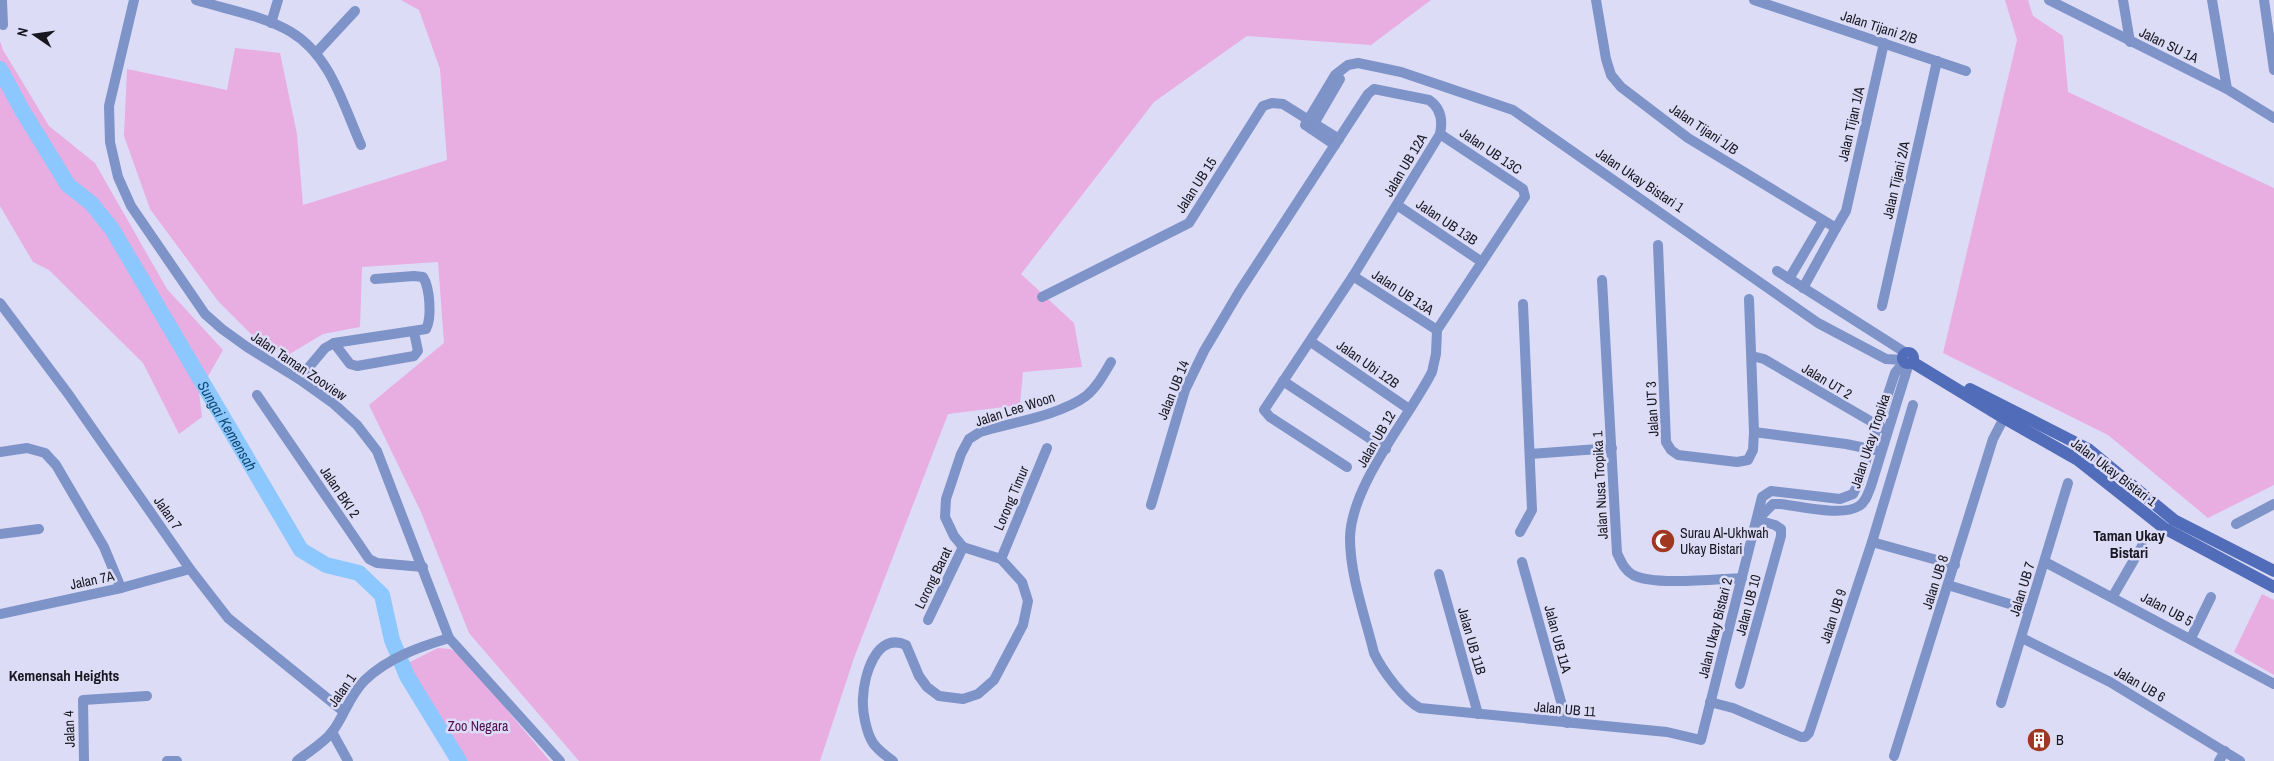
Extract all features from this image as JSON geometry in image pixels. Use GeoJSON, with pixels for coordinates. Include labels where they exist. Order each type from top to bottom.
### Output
{"type":"FeatureCollection","features":[{"type":"Feature","properties":{"kind":"street"},"geometry":{"type":"LineString","coordinates":[[2,0],[3,25]]}},
{"type":"Feature","properties":{"kind":"street","name":"Jalan Taman Zooview"},"geometry":{"type":"LineString","coordinates":[[134,0],[109,106],[110,142],[118,177],[131,206],[205,314],[247,347],[299,379],[334,404],[357,426],[377,451],[449,638],[560,761]]}},
{"type":"Feature","properties":{"kind":"street"},"geometry":{"type":"LineString","coordinates":[[196,0],[271,23],[290,32],[316,53],[332,77],[360,145]]}},
{"type":"Feature","properties":{"kind":"street"},"geometry":{"type":"LineString","coordinates":[[271,23],[278,0]]}},
{"type":"Feature","properties":{"kind":"street","name":"Jalan Tijani 1/B"},"geometry":{"type":"LineString","coordinates":[[1596,0],[1606,59],[1611,75],[1622,87],[1688,138],[1836,228]]}},
{"type":"Feature","properties":{"kind":"street","name":"Jalan SU 1A"},"geometry":{"type":"LineString","coordinates":[[2049,0],[2227,89],[2274,118]]}},
{"type":"Feature","properties":{"kind":"street"},"geometry":{"type":"LineString","coordinates":[[2123,0],[2130,42]]}},
{"type":"Feature","properties":{"kind":"street"},"geometry":{"type":"LineString","coordinates":[[2212,0],[2227,89]]}},
{"type":"Feature","properties":{"kind":"street"},"geometry":{"type":"LineString","coordinates":[[2264,0],[2274,70]]}},
{"type":"Feature","properties":{"kind":"street","name":"Jalan Tijani 2/B"},"geometry":{"type":"LineString","coordinates":[[1760,1],[1966,71]]}},
{"type":"Feature","properties":{"kind":"street"},"geometry":{"type":"LineString","coordinates":[[316,53],[355,11]]}},
{"type":"Feature","properties":{"kind":"street","name":"Jalan Tijan 1/A"},"geometry":{"type":"LineString","coordinates":[[1836,228],[1846,211],[1884,43]]}},
{"type":"Feature","properties":{"kind":"street","name":"Jalan Tijani 2/A"},"geometry":{"type":"LineString","coordinates":[[1882,306],[1936,61]]}},
{"type":"Feature","properties":{"kind":"street","name":"Jalan Ukay Bistari 1"},"geometry":{"type":"LineString","coordinates":[[1310,124],[1335,75],[1348,65],[1358,63],[1386,68],[1513,110],[1818,323],[1886,360],[1907,359],[2088,449],[2174,520],[2274,571]]}},
{"type":"Feature","properties":{"kind":"street","name":"Jalan UB 12A"},"geometry":{"type":"LineString","coordinates":[[1239,292],[1368,94],[1374,89],[1429,100],[1435,104],[1442,117],[1440,134],[1311,342],[1264,410],[1270,417],[1347,467]]}},
{"type":"Feature","properties":{"kind":"street","name":"Jalan UB 15"},"geometry":{"type":"LineString","coordinates":[[1042,297],[1189,223],[1264,106],[1272,103],[1283,104],[1337,142]]}},
{"type":"Feature","properties":{"kind":"street","name":"Jalan UB 13C"},"geometry":{"type":"LineString","coordinates":[[1440,134],[1525,192],[1525,197],[1482,262]]}},
{"type":"Feature","properties":{"kind":"street","name":"Jalan UB 13B"},"geometry":{"type":"LineString","coordinates":[[1397,205],[1482,262]]}},
{"type":"Feature","properties":{"kind":"street"},"geometry":{"type":"LineString","coordinates":[[1789,278],[1823,220]]}},
{"type":"Feature","properties":{"kind":"street"},"geometry":{"type":"LineString","coordinates":[[1803,288],[1836,228]]}},
{"type":"Feature","properties":{"kind":"street","name":"Jalan UT 3"},"geometry":{"type":"LineString","coordinates":[[1658,245],[1666,442],[1671,450],[1678,455],[1737,462],[1748,460],[1753,450],[1749,299]]}},
{"type":"Feature","properties":{"kind":"street"},"geometry":{"type":"LineString","coordinates":[[1806,249],[1821,257]]}},
{"type":"Feature","properties":{"kind":"street"},"geometry":{"type":"LineString","coordinates":[[1437,330],[1482,262]]}},
{"type":"Feature","properties":{"kind":"street","name":"Jalan Ukay Bistari 1"},"geometry":{"type":"LineString","coordinates":[[1777,271],[1876,336],[1907,359],[2078,460],[2164,528],[2274,587]]}},
{"type":"Feature","properties":{"kind":"street","name":"Jalan UB 13A"},"geometry":{"type":"LineString","coordinates":[[1353,276],[1437,330]]}},
{"type":"Feature","properties":{"kind":"street"},"geometry":{"type":"LineString","coordinates":[[299,379],[326,348],[334,343],[426,329],[430,322],[427,284],[423,277],[375,279]]}},
{"type":"Feature","properties":{"kind":"street","name":"Jalan Nusa Tropika 1"},"geometry":{"type":"LineString","coordinates":[[1602,280],[1617,553],[1622,565],[1632,574],[1649,579],[1742,578]]}},
{"type":"Feature","properties":{"kind":"street","name":"Jalan UB 14"},"geometry":{"type":"LineString","coordinates":[[1152,505],[1185,390],[1204,351],[1239,292]]}},
{"type":"Feature","properties":{"kind":"street","name":"Jalan 7"},"geometry":{"type":"LineString","coordinates":[[0,303],[69,395],[190,569],[228,618],[343,711]]}},
{"type":"Feature","properties":{"kind":"street"},"geometry":{"type":"LineString","coordinates":[[1520,532],[1532,510],[1523,304]]}},
{"type":"Feature","properties":{"kind":"street","name":"Jalan UB 12"},"geometry":{"type":"LineString","coordinates":[[1420,708],[1412,704],[1379,663],[1374,653],[1354,571],[1350,537],[1355,508],[1386,449],[1432,372],[1436,354],[1437,330]]}},
{"type":"Feature","properties":{"kind":"street"},"geometry":{"type":"LineString","coordinates":[[334,343],[350,364],[357,366],[414,356],[418,351],[414,332]]}},
{"type":"Feature","properties":{"kind":"street","name":"Jalan Ubi 12B"},"geometry":{"type":"LineString","coordinates":[[1311,342],[1409,409]]}},
{"type":"Feature","properties":{"kind":"street","name":"Jalan UT 2"},"geometry":{"type":"LineString","coordinates":[[1752,356],[1764,359],[1883,428]]}},
{"type":"Feature","properties":{"kind":"street","name":"Jalan Ukay Tropika"},"geometry":{"type":"LineString","coordinates":[[1757,520],[1773,504],[1843,511],[1859,506],[1869,492],[1881,452],[1883,428],[1907,359]]}},
{"type":"Feature","properties":{"kind":"street","name":"Jalan Lee Woon"},"geometry":{"type":"LineString","coordinates":[[963,547],[954,536],[946,517],[946,499],[961,454],[970,439],[980,432],[1072,405],[1087,395],[1099,382],[1111,362]]}},
{"type":"Feature","properties":{"kind":"street"},"geometry":{"type":"LineString","coordinates":[[1283,381],[1386,449]]}},
{"type":"Feature","properties":{"kind":"street","name":"Jalan BKI 2"},"geometry":{"type":"LineString","coordinates":[[257,395],[369,560],[377,563],[423,567]]}},
{"type":"Feature","properties":{"kind":"street","name":"Jalan UB 9"},"geometry":{"type":"LineString","coordinates":[[1710,702],[1733,708],[1806,737],[1809,733],[1872,542],[1913,405]]}},
{"type":"Feature","properties":{"kind":"street","name":"Jalan UB 8"},"geometry":{"type":"LineString","coordinates":[[1894,756],[1955,566],[1993,439],[2004,418]]}},
{"type":"Feature","properties":{"kind":"street","name":"Jalan Ukay Bistari 2"},"geometry":{"type":"LineString","coordinates":[[1702,734],[1762,497],[1770,491],[1840,499],[1853,494],[1869,448],[1883,428]]}},
{"type":"Feature","properties":{"kind":"street"},"geometry":{"type":"LineString","coordinates":[[1754,432],[1869,448],[1881,452]]}},
{"type":"Feature","properties":{"kind":"street"},"geometry":{"type":"LineString","coordinates":[[0,452],[27,448],[45,453],[56,465],[104,547],[121,588]]}},
{"type":"Feature","properties":{"kind":"street","name":"Lorong Timur"},"geometry":{"type":"LineString","coordinates":[[1001,560],[1047,448]]}},
{"type":"Feature","properties":{"kind":"street"},"geometry":{"type":"LineString","coordinates":[[1530,454],[1612,448]]}},
{"type":"Feature","properties":{"kind":"street","name":"Jalan UB 7"},"geometry":{"type":"LineString","coordinates":[[2001,703],[2068,483]]}},
{"type":"Feature","properties":{"kind":"street"},"geometry":{"type":"LineString","coordinates":[[2236,524],[2274,504]]}},
{"type":"Feature","properties":{"kind":"street","name":"Jalan UB 10"},"geometry":{"type":"LineString","coordinates":[[1740,684],[1781,536],[1781,529],[1775,525],[1757,520]]}},
{"type":"Feature","properties":{"kind":"street"},"geometry":{"type":"LineString","coordinates":[[0,534],[39,529]]}},
{"type":"Feature","properties":{"kind":"street"},"geometry":{"type":"LineString","coordinates":[[1872,542],[1955,566]]}},
{"type":"Feature","properties":{"kind":"street"},"geometry":{"type":"LineString","coordinates":[[2113,596],[2142,546]]}},
{"type":"Feature","properties":{"kind":"street"},"geometry":{"type":"LineString","coordinates":[[893,761],[883,754],[872,742],[863,699],[867,672],[880,648],[889,642],[898,642],[906,645],[919,676],[927,687],[939,696],[963,698],[978,694],[994,680],[1023,625],[1028,601],[1022,582],[1001,560],[963,547]]}},
{"type":"Feature","properties":{"kind":"street","name":"Lorong Barat"},"geometry":{"type":"LineString","coordinates":[[928,620],[963,547]]}},
{"type":"Feature","properties":{"kind":"street","name":"Jalan UB 11A"},"geometry":{"type":"LineString","coordinates":[[1522,562],[1567,722]]}},
{"type":"Feature","properties":{"kind":"street","name":"Jalan UB 5"},"geometry":{"type":"LineString","coordinates":[[2045,562],[2113,596],[2274,684]]}},
{"type":"Feature","properties":{"kind":"street","name":"Jalan 7A"},"geometry":{"type":"LineString","coordinates":[[0,614],[121,588],[190,569]]}},
{"type":"Feature","properties":{"kind":"street","name":"Jalan UB 11B"},"geometry":{"type":"LineString","coordinates":[[1439,574],[1478,714]]}},
{"type":"Feature","properties":{"kind":"street"},"geometry":{"type":"LineString","coordinates":[[1948,585],[2030,610]]}},
{"type":"Feature","properties":{"kind":"street"},"geometry":{"type":"LineString","coordinates":[[2191,638],[2211,597]]}},
{"type":"Feature","properties":{"kind":"street","name":"Jalan 1"},"geometry":{"type":"LineString","coordinates":[[297,761],[332,732],[343,711],[364,681],[386,663],[414,650],[449,638]]}},
{"type":"Feature","properties":{"kind":"street","name":"Jalan UB 6"},"geometry":{"type":"LineString","coordinates":[[2022,638],[2110,682],[2240,761]]}},
{"type":"Feature","properties":{"kind":"street","name":"Jalan 4"},"geometry":{"type":"LineString","coordinates":[[84,761],[83,700],[148,696]]}},
{"type":"Feature","properties":{"kind":"street","name":"Jalan UB 11"},"geometry":{"type":"LineString","coordinates":[[1420,708],[1667,732],[1701,740],[1702,734]]}},
{"type":"Feature","properties":{"kind":"street"},"geometry":{"type":"LineString","coordinates":[[332,732],[348,761]]}},
{"type":"Feature","properties":{"kind":"street"},"geometry":{"type":"LineString","coordinates":[[2219,761],[2225,751]]}},
{"type":"Feature","properties":{"kind":"street"},"geometry":{"type":"LineString","coordinates":[[167,761],[177,761]]}},
{"type":"Feature","properties":{"kind":"green space"},"geometry":{"type":"Polygon","coordinates":[[[401,0],[1431,0],[1371,45],[1247,36],[1154,102],[1021,274],[1074,323],[1082,367],[1023,372],[1020,405],[948,414],[854,658],[820,761],[579,761],[469,633],[421,512],[369,405],[444,343],[438,262],[362,267],[360,327],[323,334],[288,355],[261,344],[218,301],[150,209],[124,136],[127,69],[227,90],[235,48],[280,53],[297,134],[303,205],[447,160],[440,69],[419,10],[401,0]]]}},
{"type":"Feature","properties":{"kind":"green space"},"geometry":{"type":"Polygon","coordinates":[[[2005,0],[2028,0],[2033,16],[2063,36],[2068,92],[2274,188],[2274,485],[2208,518],[2108,435],[1943,353],[2017,40],[2005,0]]]}},
{"type":"Feature","properties":{"kind":"green space"},"geometry":{"type":"Polygon","coordinates":[[[0,41],[3,50],[49,126],[95,163],[167,289],[223,350],[199,392],[202,417],[179,434],[143,363],[49,270],[33,262],[0,206],[0,41]]]}},
{"type":"Feature","properties":{"kind":"green space"},"geometry":{"type":"Polygon","coordinates":[[[2262,594],[2274,600],[2274,675],[2234,652],[2262,594]]]}},
{"type":"Feature","properties":{"kind":"green space","name":"Zoo Negara"},"geometry":{"type":"Polygon","coordinates":[[[438,648],[450,649],[459,653],[550,761],[464,761],[426,711],[400,667],[438,648]]]}},
{"type":"Feature","properties":{"kind":"waterway","name":"Sungai Kemensah"},"geometry":{"type":"LineString","coordinates":[[0,69],[22,110],[68,185],[91,203],[112,229],[301,550],[326,565],[359,573],[382,595],[392,640],[407,676],[459,761]]}},
{"type":"Feature","properties":{"kind":"place","name":"Surau Al-Ukhwah Ukay Bistari"},"geometry":{"type":"Point","coordinates":[1663,541]}},
{"type":"Feature","properties":{"kind":"place","name":"B"},"geometry":{"type":"Point","coordinates":[2039,740]}},
{"type":"Feature","properties":{"kind":"district","name":"Taman Ukay Bistari"},"geometry":{"type":"Point","coordinates":[2129,544]}},
{"type":"Feature","properties":{"kind":"district","name":"Kemensah Heights"},"geometry":{"type":"Point","coordinates":[64,675]}}]}
